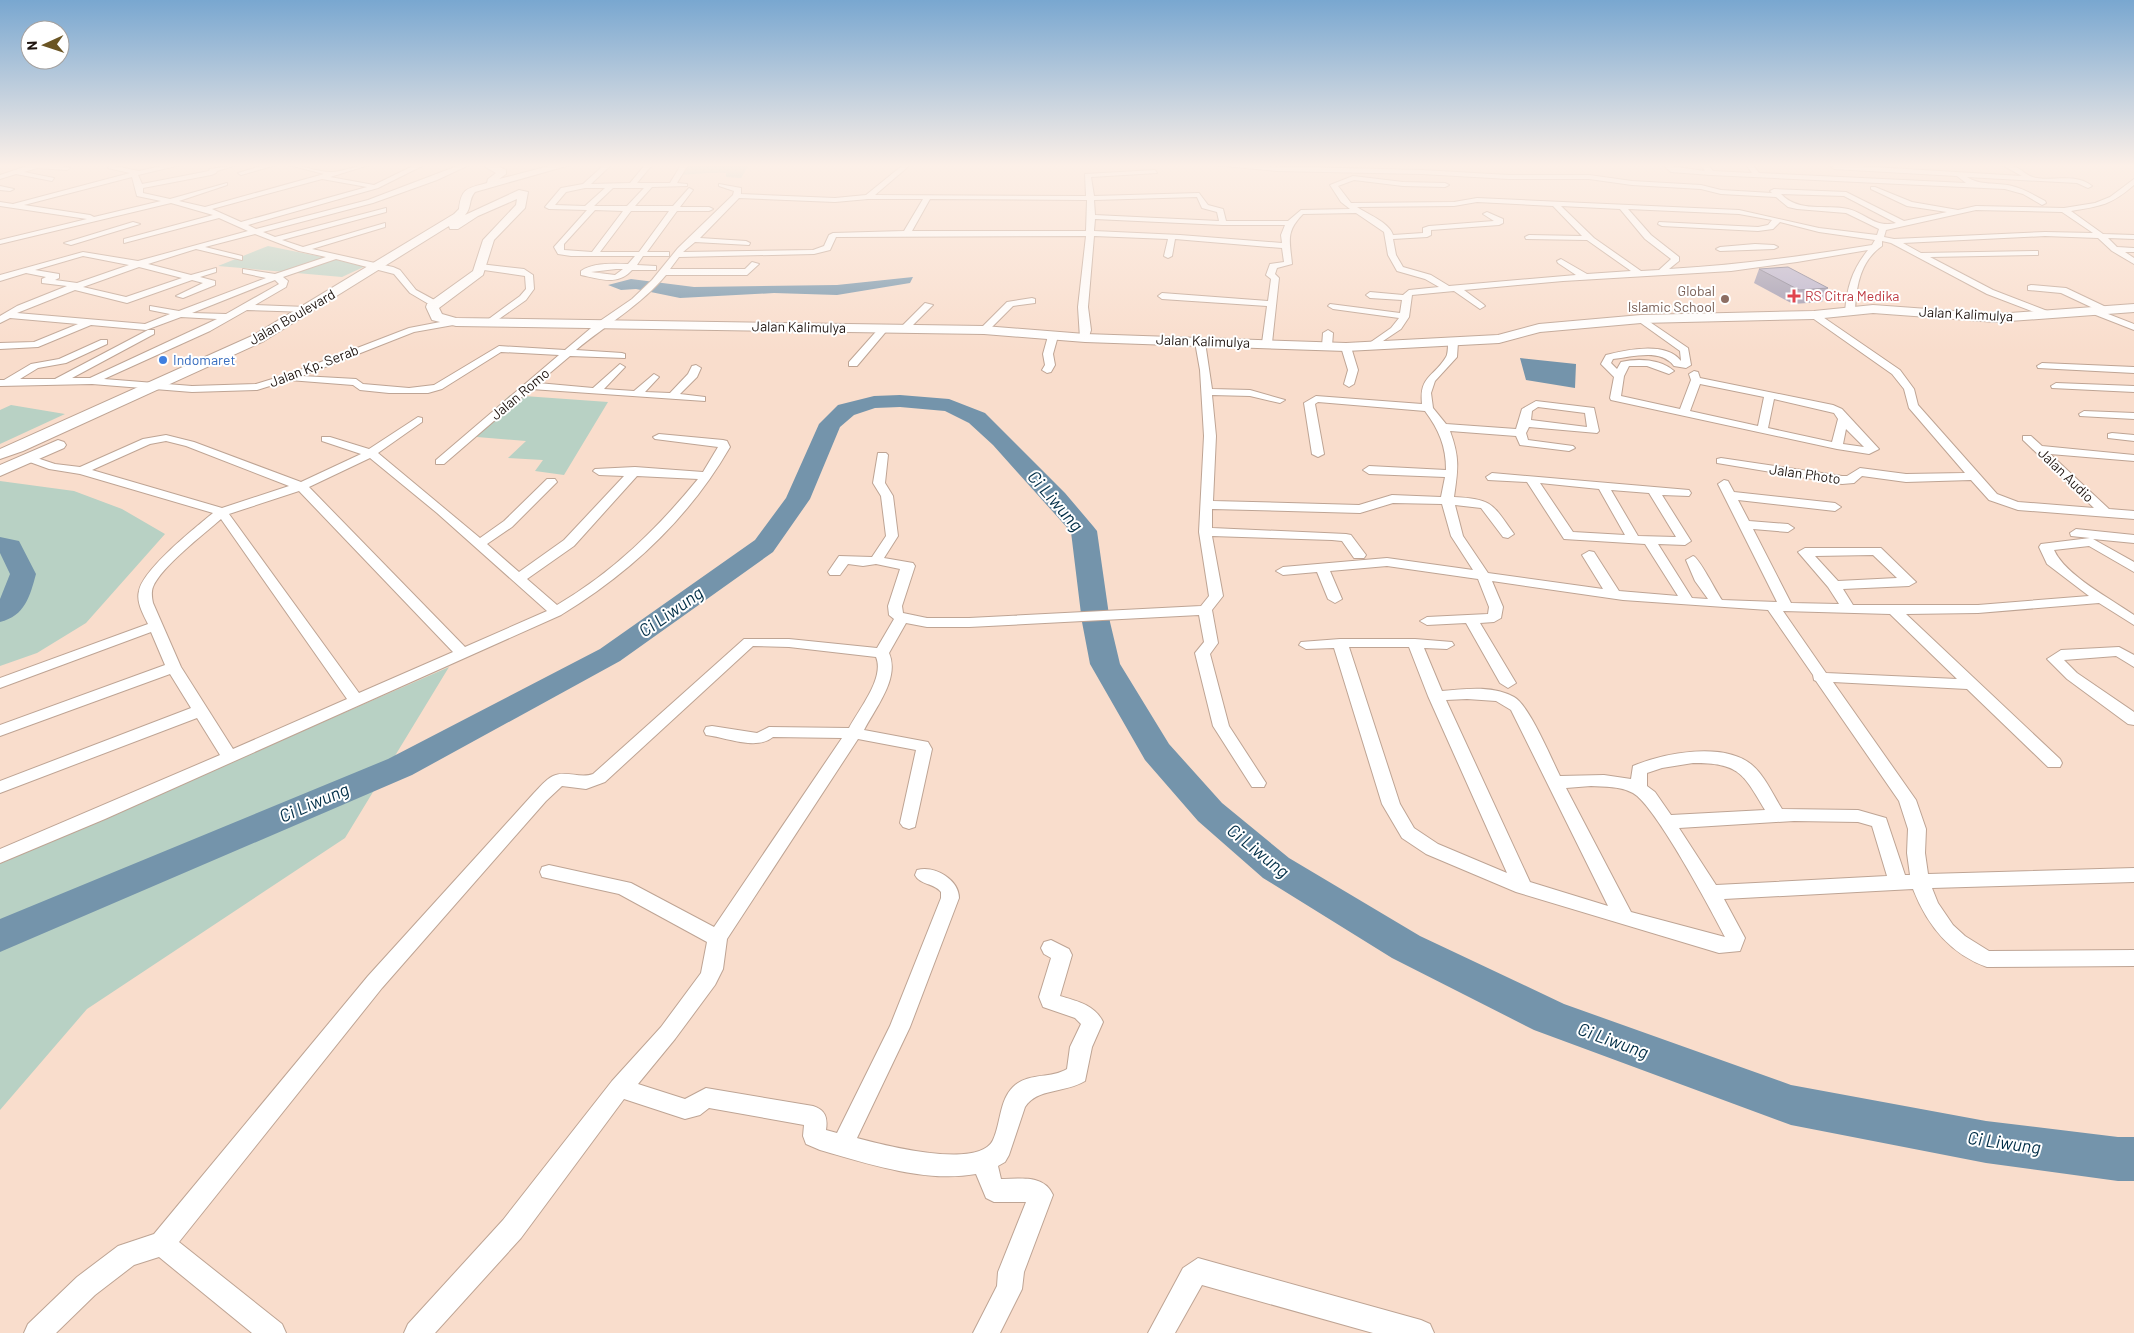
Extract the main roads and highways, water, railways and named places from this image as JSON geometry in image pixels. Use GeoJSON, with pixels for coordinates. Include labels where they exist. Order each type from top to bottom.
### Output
{"type":"FeatureCollection","features":[{"type":"Feature","properties":{"kind":"water"},"geometry":{"type":"Polygon","coordinates":[[[913,277],[910,283],[837,295],[774,293],[680,298],[636,289],[621,290],[608,285],[631,279],[694,287],[837,285],[913,277]]]}},
{"type":"Feature","properties":{"kind":"water"},"geometry":{"type":"Polygon","coordinates":[[[1520,358],[1576,364],[1575,388],[1526,380],[1520,358]]]}},
{"type":"Feature","properties":{"kind":"waterway","name":"Ci Liwung"},"geometry":{"type":"LineString","coordinates":[[0,936],[400,767],[610,655],[764,546],[798,499],[830,424],[846,410],[874,402],[900,401],[949,405],[977,418],[1001,440],[1056,498],[1084,531],[1091,572],[1096,622],[1105,664],[1157,752],[1210,812],[1276,868],[1406,947],[1549,1017],[1791,1105],[1986,1142],[2118,1159],[2134,1159]]}},
{"type":"Feature","properties":{"kind":"waterway","name":"Ci Liwung"},"geometry":{"type":"LineString","coordinates":[[0,545],[10,547],[23,574],[15,601],[0,614]]}},
{"type":"Feature","properties":{"kind":"place","name":"RS Citra Medika"},"geometry":{"type":"Point","coordinates":[1794,296]}},
{"type":"Feature","properties":{"kind":"place","name":"Global Islamic School"},"geometry":{"type":"Point","coordinates":[1725,299]}},
{"type":"Feature","properties":{"kind":"place","name":"Indomaret"},"geometry":{"type":"Point","coordinates":[163,360]}}]}
